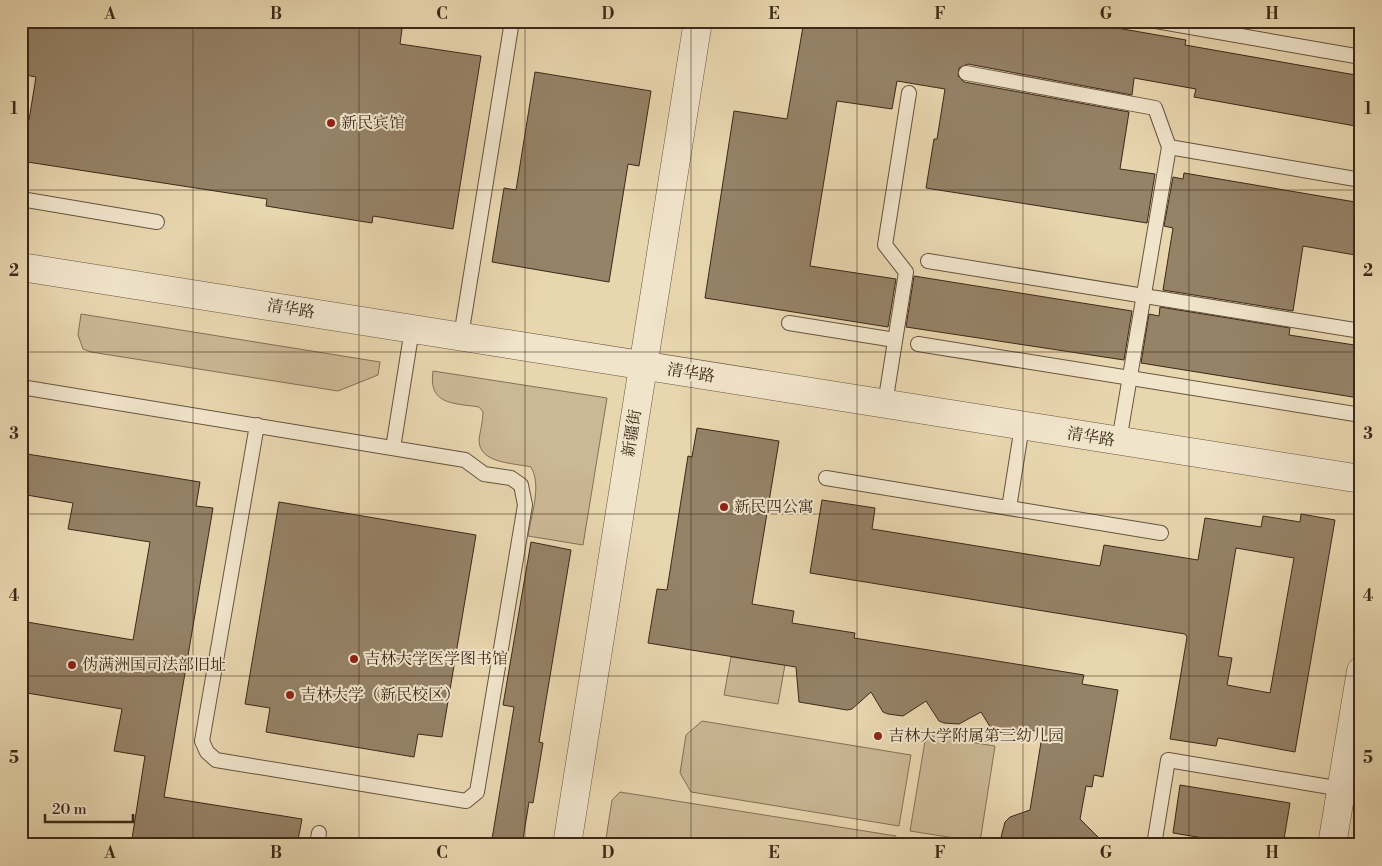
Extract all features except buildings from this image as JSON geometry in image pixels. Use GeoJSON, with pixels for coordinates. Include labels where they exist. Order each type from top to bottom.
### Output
{"type":"FeatureCollection","features":[{"type":"Feature","properties":{"kind":"street","name":"新疆街"},"geometry":{"type":"LineString","coordinates":[[566,845],[698,21]]}},
{"type":"Feature","properties":{"kind":"street","name":"清华路"},"geometry":{"type":"LineString","coordinates":[[21,266],[1361,480]]}},
{"type":"Feature","properties":{"kind":"street"},"geometry":{"type":"LineString","coordinates":[[1332,845],[1361,671]]}},
{"type":"Feature","properties":{"kind":"lane"},"geometry":{"type":"LineString","coordinates":[[461,336],[512,21]]}},
{"type":"Feature","properties":{"kind":"lane"},"geometry":{"type":"LineString","coordinates":[[1156,21],[1361,58]]}},
{"type":"Feature","properties":{"kind":"lane"},"geometry":{"type":"LineString","coordinates":[[966,73],[1155,108],[1169,147],[1119,441]]}},
{"type":"Feature","properties":{"kind":"lane"},"geometry":{"type":"LineString","coordinates":[[885,404],[906,272],[885,245],[909,93]]}},
{"type":"Feature","properties":{"kind":"lane"},"geometry":{"type":"LineString","coordinates":[[1169,147],[1361,180]]}},
{"type":"Feature","properties":{"kind":"lane"},"geometry":{"type":"LineString","coordinates":[[21,199],[157,222]]}},
{"type":"Feature","properties":{"kind":"lane"},"geometry":{"type":"LineString","coordinates":[[928,261],[1361,332]]}},
{"type":"Feature","properties":{"kind":"lane"},"geometry":{"type":"LineString","coordinates":[[789,323],[895,340]]}},
{"type":"Feature","properties":{"kind":"lane"},"geometry":{"type":"LineString","coordinates":[[393,448],[412,329]]}},
{"type":"Feature","properties":{"kind":"lane"},"geometry":{"type":"LineString","coordinates":[[918,344],[1361,415]]}},
{"type":"Feature","properties":{"kind":"lane"},"geometry":{"type":"LineString","coordinates":[[21,387],[465,460],[484,474],[511,478],[522,485],[525,505],[477,792],[466,801],[216,760],[207,752],[202,741],[257,426]]}},
{"type":"Feature","properties":{"kind":"lane"},"geometry":{"type":"LineString","coordinates":[[1008,508],[1022,426]]}},
{"type":"Feature","properties":{"kind":"lane"},"geometry":{"type":"LineString","coordinates":[[826,478],[1161,533]]}},
{"type":"Feature","properties":{"kind":"lane"},"geometry":{"type":"LineString","coordinates":[[1154,845],[1168,760],[1342,789]]}},
{"type":"Feature","properties":{"kind":"shaded area"},"geometry":{"type":"Polygon","coordinates":[[[81,314],[380,362],[378,375],[338,391],[91,352],[83,349],[78,335],[81,314]]]}},
{"type":"Feature","properties":{"kind":"shaded area"},"geometry":{"type":"Polygon","coordinates":[[[433,371],[607,398],[583,545],[528,536],[536,492],[536,483],[531,467],[499,461],[485,454],[479,440],[483,412],[479,407],[452,403],[439,396],[434,390],[432,382],[433,371]]]}},
{"type":"Feature","properties":{"kind":"shaded area"},"geometry":{"type":"Polygon","coordinates":[[[731,657],[785,665],[778,704],[724,695],[731,657]]]}},
{"type":"Feature","properties":{"kind":"shaded area"},"geometry":{"type":"Polygon","coordinates":[[[702,721],[911,755],[899,826],[691,792],[680,773],[686,735],[702,721]]]}},
{"type":"Feature","properties":{"kind":"shaded area"},"geometry":{"type":"Polygon","coordinates":[[[926,735],[995,746],[980,842],[910,831],[926,735]]]}},
{"type":"Feature","properties":{"kind":"shaded area"},"geometry":{"type":"Polygon","coordinates":[[[620,792],[896,836],[894,845],[605,845],[612,800],[620,792]]]}},
{"type":"Feature","properties":{"kind":"place","name":"新民宾馆"},"geometry":{"type":"Point","coordinates":[331,123]}},
{"type":"Feature","properties":{"kind":"place","name":"新民四公寓"},"geometry":{"type":"Point","coordinates":[724,507]}},
{"type":"Feature","properties":{"kind":"place","name":"吉林大学医学图书馆"},"geometry":{"type":"Point","coordinates":[354,659]}},
{"type":"Feature","properties":{"kind":"place","name":"伪满洲国司法部旧址"},"geometry":{"type":"Point","coordinates":[72,665]}},
{"type":"Feature","properties":{"kind":"place","name":"吉林大学（新民校区）"},"geometry":{"type":"Point","coordinates":[290,695]}},
{"type":"Feature","properties":{"kind":"place","name":"吉林大学附属第三幼儿园"},"geometry":{"type":"Point","coordinates":[878,736]}}]}
